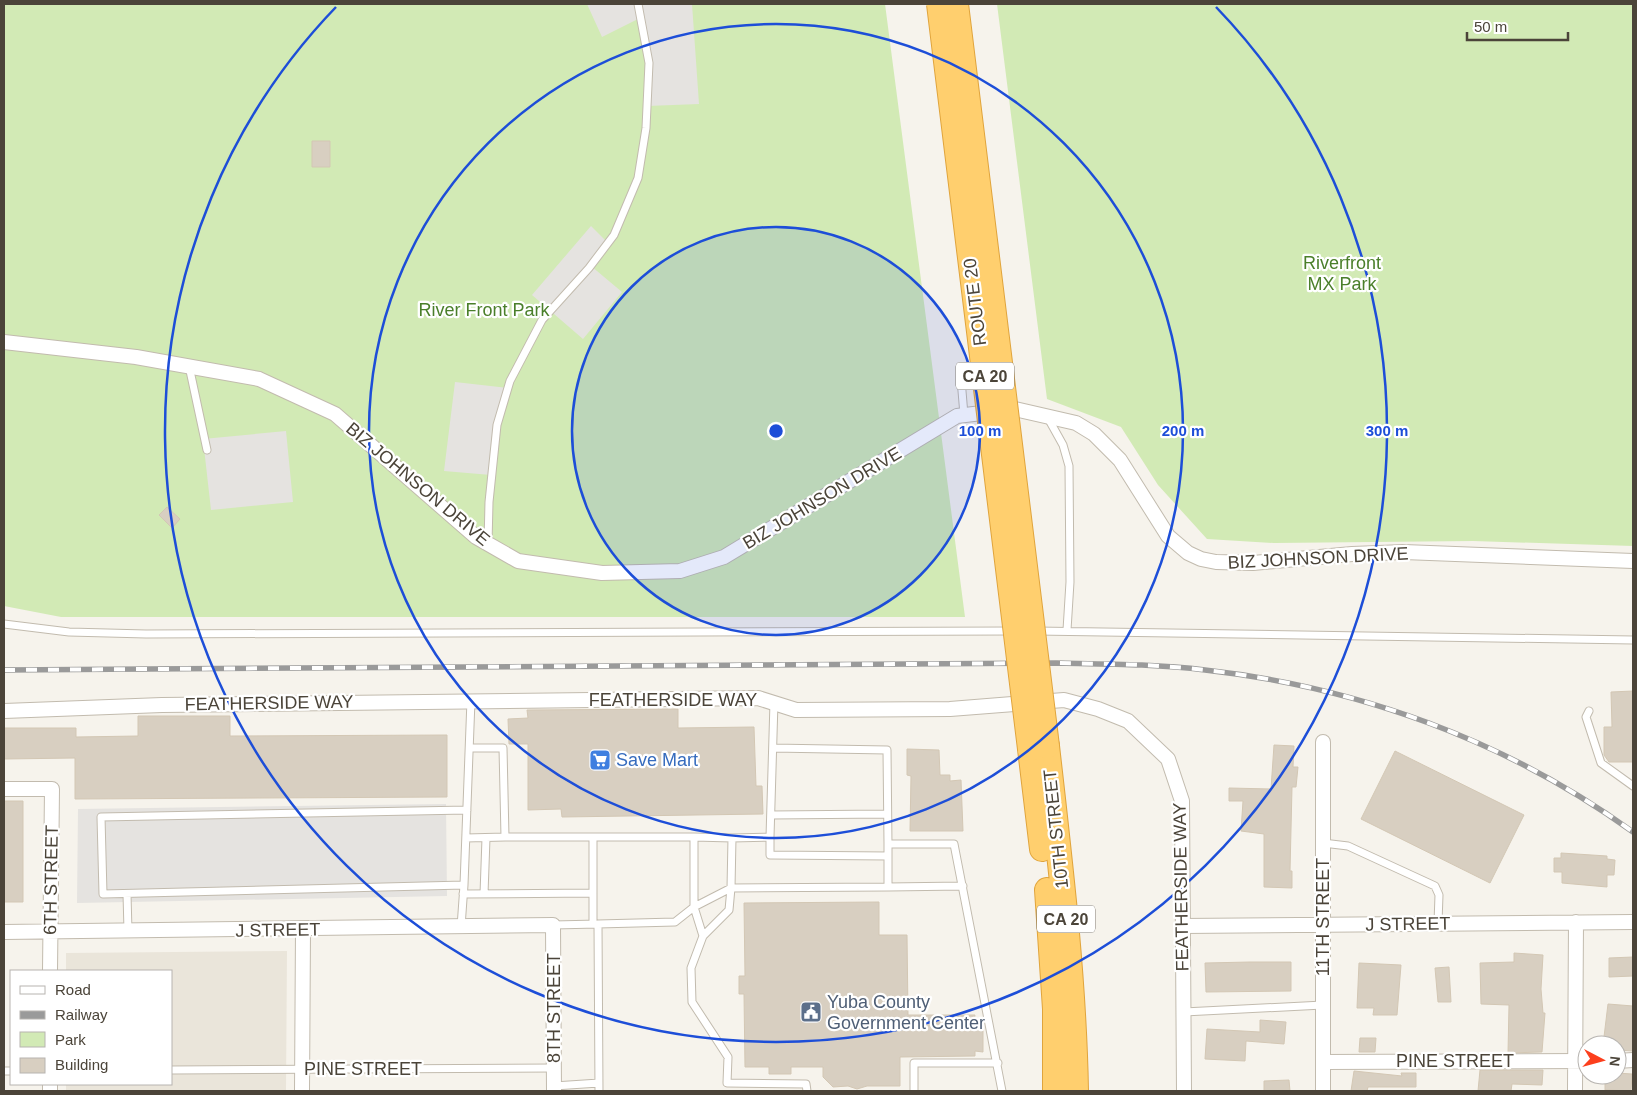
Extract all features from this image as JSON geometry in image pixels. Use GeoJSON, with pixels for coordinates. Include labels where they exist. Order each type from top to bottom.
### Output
{"type":"FeatureCollection","features":[{"type":"Feature","properties":{"kind":"highway","name":"ROUTE 20"},"geometry":{"type":"LineString","coordinates":[[939,4],[1038,748]]}},
{"type":"Feature","properties":{"kind":"highway","name":"ROUTE 20"},"geometry":{"type":"LineString","coordinates":[[956,4],[1038,748]]}},
{"type":"Feature","properties":{"kind":"highway","name":"10TH STREET"},"geometry":{"type":"LineString","coordinates":[[1038,748],[1052,943],[1056,1091]]}},
{"type":"Feature","properties":{"kind":"highway","name":"10TH STREET"},"geometry":{"type":"LineString","coordinates":[[1038,748],[1067,929],[1075,1032],[1076,1091]]}},
{"type":"Feature","properties":{"kind":"street","name":"BIZ JOHNSON DRIVE"},"geometry":{"type":"LineString","coordinates":[[4,342],[136,357],[260,379],[335,414],[476,537],[488,544],[518,561],[602,573],[680,571],[724,557],[957,416],[1015,409],[1076,424],[1108,446],[1130,474],[1168,536],[1188,553],[1201,559],[1216,562],[1253,564],[1352,554],[1404,552],[1633,561]]}},
{"type":"Feature","properties":{"kind":"street","name":"FEATHERSIDE WAY"},"geometry":{"type":"LineString","coordinates":[[4,711],[162,705],[758,698],[796,710],[950,709],[1064,700],[1098,709],[1128,721],[1168,759],[1182,801],[1184,1091]]}},
{"type":"Feature","properties":{"kind":"street","name":"11TH STREET"},"geometry":{"type":"LineString","coordinates":[[1323,742],[1323,1091]]}},
{"type":"Feature","properties":{"kind":"street","name":"6TH STREET"},"geometry":{"type":"LineString","coordinates":[[4,789],[52,789],[50,970]]}},
{"type":"Feature","properties":{"kind":"street"},"geometry":{"type":"LineString","coordinates":[[1576,922],[1580,1035]]}},
{"type":"Feature","properties":{"kind":"street","name":"J STREET"},"geometry":{"type":"LineString","coordinates":[[1183,926],[1633,922]]}},
{"type":"Feature","properties":{"kind":"street","name":"J STREET"},"geometry":{"type":"LineString","coordinates":[[4,932],[303,930],[553,925]]}},
{"type":"Feature","properties":{"kind":"street","name":"8TH STREET"},"geometry":{"type":"LineString","coordinates":[[553,925],[554,1088]]}},
{"type":"Feature","properties":{"kind":"street"},"geometry":{"type":"LineString","coordinates":[[302,1091],[303,930]]}},
{"type":"Feature","properties":{"kind":"street","name":"PINE STREET"},"geometry":{"type":"LineString","coordinates":[[1323,1062],[1577,1061]]}},
{"type":"Feature","properties":{"kind":"lane"},"geometry":{"type":"LineString","coordinates":[[488,544],[489,502],[497,425],[510,382],[542,320],[589,268],[614,235],[638,178],[646,128],[650,63],[638,4]]}},
{"type":"Feature","properties":{"kind":"lane"},"geometry":{"type":"LineString","coordinates":[[189,366],[207,450]]}},
{"type":"Feature","properties":{"kind":"lane"},"geometry":{"type":"LineString","coordinates":[[961,379],[964,415]]}},
{"type":"Feature","properties":{"kind":"lane"},"geometry":{"type":"LineString","coordinates":[[1047,416],[1063,445],[1069,466],[1070,582],[1067,630]]}},
{"type":"Feature","properties":{"kind":"lane"},"geometry":{"type":"LineString","coordinates":[[4,624],[69,632],[146,634],[1067,630],[1401,638],[1633,640]]}},
{"type":"Feature","properties":{"kind":"lane"},"geometry":{"type":"LineString","coordinates":[[460,927],[464,885],[470,748],[470,700]]}},
{"type":"Feature","properties":{"kind":"lane"},"geometry":{"type":"LineString","coordinates":[[774,702],[770,855],[888,856]]}},
{"type":"Feature","properties":{"kind":"lane"},"geometry":{"type":"LineString","coordinates":[[1588,711],[1586,717],[1601,763],[1633,786]]}},
{"type":"Feature","properties":{"kind":"lane"},"geometry":{"type":"LineString","coordinates":[[470,748],[503,748],[505,837]]}},
{"type":"Feature","properties":{"kind":"lane"},"geometry":{"type":"LineString","coordinates":[[773,748],[887,750],[888,887]]}},
{"type":"Feature","properties":{"kind":"lane"},"geometry":{"type":"LineString","coordinates":[[464,885],[103,894],[101,818],[467,810]]}},
{"type":"Feature","properties":{"kind":"lane"},"geometry":{"type":"LineString","coordinates":[[770,816],[888,814]]}},
{"type":"Feature","properties":{"kind":"lane"},"geometry":{"type":"LineString","coordinates":[[554,1088],[599,1087],[593,837]]}},
{"type":"Feature","properties":{"kind":"lane"},"geometry":{"type":"LineString","coordinates":[[694,837],[694,907],[703,936]]}},
{"type":"Feature","properties":{"kind":"lane"},"geometry":{"type":"LineString","coordinates":[[466,838],[770,837]]}},
{"type":"Feature","properties":{"kind":"lane"},"geometry":{"type":"LineString","coordinates":[[484,894],[486,838]]}},
{"type":"Feature","properties":{"kind":"lane"},"geometry":{"type":"LineString","coordinates":[[732,838],[729,910],[703,936],[691,968],[692,1002],[728,1057],[727,1083],[806,1084],[806,1091]]}},
{"type":"Feature","properties":{"kind":"lane"},"geometry":{"type":"LineString","coordinates":[[1323,843],[1348,846],[1434,886],[1439,895],[1438,924]]}},
{"type":"Feature","properties":{"kind":"lane"},"geometry":{"type":"LineString","coordinates":[[888,844],[954,844],[1002,1091]]}},
{"type":"Feature","properties":{"kind":"lane"},"geometry":{"type":"LineString","coordinates":[[553,925],[675,922],[694,907],[731,888],[963,886]]}},
{"type":"Feature","properties":{"kind":"lane"},"geometry":{"type":"LineString","coordinates":[[463,894],[593,893]]}},
{"type":"Feature","properties":{"kind":"lane"},"geometry":{"type":"LineString","coordinates":[[127,894],[128,932]]}},
{"type":"Feature","properties":{"kind":"lane"},"geometry":{"type":"LineString","coordinates":[[1184,1012],[1323,1005]]}},
{"type":"Feature","properties":{"kind":"lane"},"geometry":{"type":"LineString","coordinates":[[914,1091],[914,1063],[998,1063]]}},
{"type":"Feature","properties":{"kind":"lane","name":"PINE STREET"},"geometry":{"type":"LineString","coordinates":[[172,1070],[554,1068]]}},
{"type":"Feature","properties":{"kind":"shaded area"},"geometry":{"type":"Polygon","coordinates":[[[587,4],[692,4],[699,104],[647,106],[649,63],[640,18],[602,37],[587,4]]]}},
{"type":"Feature","properties":{"kind":"shaded area"},"geometry":{"type":"Polygon","coordinates":[[[591,226],[608,243],[591,266],[622,292],[583,339],[532,295],[591,226]]]}},
{"type":"Feature","properties":{"kind":"shaded area"},"geometry":{"type":"Polygon","coordinates":[[[455,382],[508,388],[497,425],[491,475],[444,471],[455,382]]]}},
{"type":"Feature","properties":{"kind":"shaded area"},"geometry":{"type":"Polygon","coordinates":[[[286,431],[293,502],[211,510],[203,439],[286,431]]]}},
{"type":"Feature","properties":{"kind":"shaded area"},"geometry":{"type":"Polygon","coordinates":[[[446,804],[447,896],[77,903],[78,809],[446,804]]]}},
{"type":"Feature","properties":{"kind":"shaded area"},"geometry":{"type":"Polygon","coordinates":[[[287,951],[286,1091],[66,1091],[66,1085],[172,1085],[172,970],[66,970],[66,953],[287,951]]]}},
{"type":"Feature","properties":{"kind":"green space","name":"River Front Park"},"geometry":{"type":"Polygon","coordinates":[[[4,4],[885,4],[965,617],[61,617],[4,606],[4,4]]]}},
{"type":"Feature","properties":{"kind":"green space","name":"Riverfront MX Park"},"geometry":{"type":"Polygon","coordinates":[[[997,4],[1633,4],[1633,546],[1473,541],[1274,543],[1207,539],[1158,485],[1121,427],[1047,399],[997,4]]]}},
{"type":"Feature","properties":{"kind":"building"},"geometry":{"type":"Polygon","coordinates":[[[312,141],[330,141],[330,167],[312,167],[312,141]]]}},
{"type":"Feature","properties":{"kind":"building"},"geometry":{"type":"Polygon","coordinates":[[[167,507],[180,519],[172,528],[159,515],[167,507]]]}},
{"type":"Feature","properties":{"kind":"building"},"geometry":{"type":"Polygon","coordinates":[[[1633,691],[1633,762],[1609,762],[1604,755],[1604,727],[1612,727],[1611,692],[1633,691]]]}},
{"type":"Feature","properties":{"kind":"building"},"geometry":{"type":"Polygon","coordinates":[[[678,709],[678,728],[754,727],[756,786],[762,786],[763,814],[562,817],[561,809],[528,810],[528,744],[509,744],[508,719],[528,718],[527,710],[678,709]]]}},
{"type":"Feature","properties":{"kind":"building"},"geometry":{"type":"Polygon","coordinates":[[[138,716],[230,716],[230,736],[447,735],[447,797],[75,799],[75,758],[4,759],[4,728],[76,728],[76,737],[138,736],[138,716]]]}},
{"type":"Feature","properties":{"kind":"building"},"geometry":{"type":"Polygon","coordinates":[[[1274,745],[1294,746],[1293,767],[1298,767],[1296,787],[1292,787],[1290,871],[1292,871],[1292,888],[1264,887],[1264,834],[1241,831],[1243,801],[1229,801],[1229,788],[1271,789],[1274,745]]]}},
{"type":"Feature","properties":{"kind":"building"},"geometry":{"type":"Polygon","coordinates":[[[907,749],[939,750],[940,775],[950,775],[950,781],[961,780],[963,831],[910,831],[911,776],[907,775],[907,749]]]}},
{"type":"Feature","properties":{"kind":"building"},"geometry":{"type":"Polygon","coordinates":[[[1395,751],[1524,815],[1490,883],[1361,819],[1395,751]]]}},
{"type":"Feature","properties":{"kind":"building"},"geometry":{"type":"Polygon","coordinates":[[[4,801],[23,801],[23,902],[4,902],[4,801]]]}},
{"type":"Feature","properties":{"kind":"building"},"geometry":{"type":"Polygon","coordinates":[[[1561,853],[1607,856],[1607,859],[1615,860],[1614,875],[1607,875],[1607,887],[1562,883],[1562,872],[1554,872],[1554,858],[1561,858],[1561,853]]]}},
{"type":"Feature","properties":{"kind":"building"},"geometry":{"type":"Polygon","coordinates":[[[879,902],[879,935],[907,935],[908,1015],[975,1015],[974,1020],[983,1020],[983,1052],[975,1051],[975,1056],[900,1057],[900,1086],[867,1086],[857,1089],[848,1086],[833,1087],[823,1077],[823,1067],[791,1067],[791,1074],[769,1074],[769,1067],[745,1067],[744,994],[739,994],[739,976],[745,976],[744,903],[879,902]]]}},
{"type":"Feature","properties":{"kind":"building"},"geometry":{"type":"Polygon","coordinates":[[[1514,953],[1543,955],[1541,989],[1543,1013],[1545,1013],[1542,1052],[1508,1053],[1509,1005],[1481,1004],[1480,963],[1514,962],[1514,953]]]}},
{"type":"Feature","properties":{"kind":"building"},"geometry":{"type":"Polygon","coordinates":[[[1633,957],[1633,976],[1609,977],[1609,958],[1633,957]]]}},
{"type":"Feature","properties":{"kind":"building"},"geometry":{"type":"Polygon","coordinates":[[[1291,962],[1291,991],[1206,992],[1205,963],[1291,962]]]}},
{"type":"Feature","properties":{"kind":"building"},"geometry":{"type":"Polygon","coordinates":[[[1359,963],[1401,965],[1397,1015],[1373,1015],[1374,1008],[1357,1008],[1359,963]]]}},
{"type":"Feature","properties":{"kind":"building"},"geometry":{"type":"Polygon","coordinates":[[[1449,967],[1451,1002],[1438,1002],[1435,968],[1449,967]]]}},
{"type":"Feature","properties":{"kind":"building"},"geometry":{"type":"Polygon","coordinates":[[[1608,1004],[1633,1006],[1633,1051],[1627,1051],[1627,1035],[1604,1035],[1608,1004]]]}},
{"type":"Feature","properties":{"kind":"building"},"geometry":{"type":"Polygon","coordinates":[[[1260,1020],[1286,1022],[1284,1044],[1246,1041],[1245,1061],[1205,1059],[1207,1029],[1260,1032],[1260,1020]]]}},
{"type":"Feature","properties":{"kind":"building"},"geometry":{"type":"Polygon","coordinates":[[[1360,1038],[1376,1038],[1375,1052],[1359,1052],[1360,1038]]]}},
{"type":"Feature","properties":{"kind":"building"},"geometry":{"type":"Polygon","coordinates":[[[1480,1070],[1543,1070],[1542,1085],[1512,1084],[1511,1091],[1478,1091],[1480,1070]]]}},
{"type":"Feature","properties":{"kind":"building"},"geometry":{"type":"Polygon","coordinates":[[[1354,1071],[1402,1076],[1401,1073],[1416,1073],[1416,1087],[1368,1087],[1367,1091],[1351,1091],[1354,1071]]]}},
{"type":"Feature","properties":{"kind":"building"},"geometry":{"type":"Polygon","coordinates":[[[1627,1074],[1632,1074],[1631,1091],[1605,1090],[1605,1085],[1627,1085],[1627,1074]]]}},
{"type":"Feature","properties":{"kind":"building"},"geometry":{"type":"Polygon","coordinates":[[[1289,1080],[1290,1091],[1264,1091],[1264,1081],[1289,1080]]]}},
{"type":"Feature","properties":{"kind":"railway"},"geometry":{"type":"LineString","coordinates":[[4,670],[1057,663],[1187,668],[1262,678],[1319,690],[1375,705],[1430,723],[1483,745],[1535,771],[1585,800],[1633,832]]}},
{"type":"Feature","properties":{"kind":"place","name":"Save Mart"},"geometry":{"type":"Point","coordinates":[600,760]}},
{"type":"Feature","properties":{"kind":"place","name":"Yuba County Government Center"},"geometry":{"type":"Point","coordinates":[811,1012]}}]}
